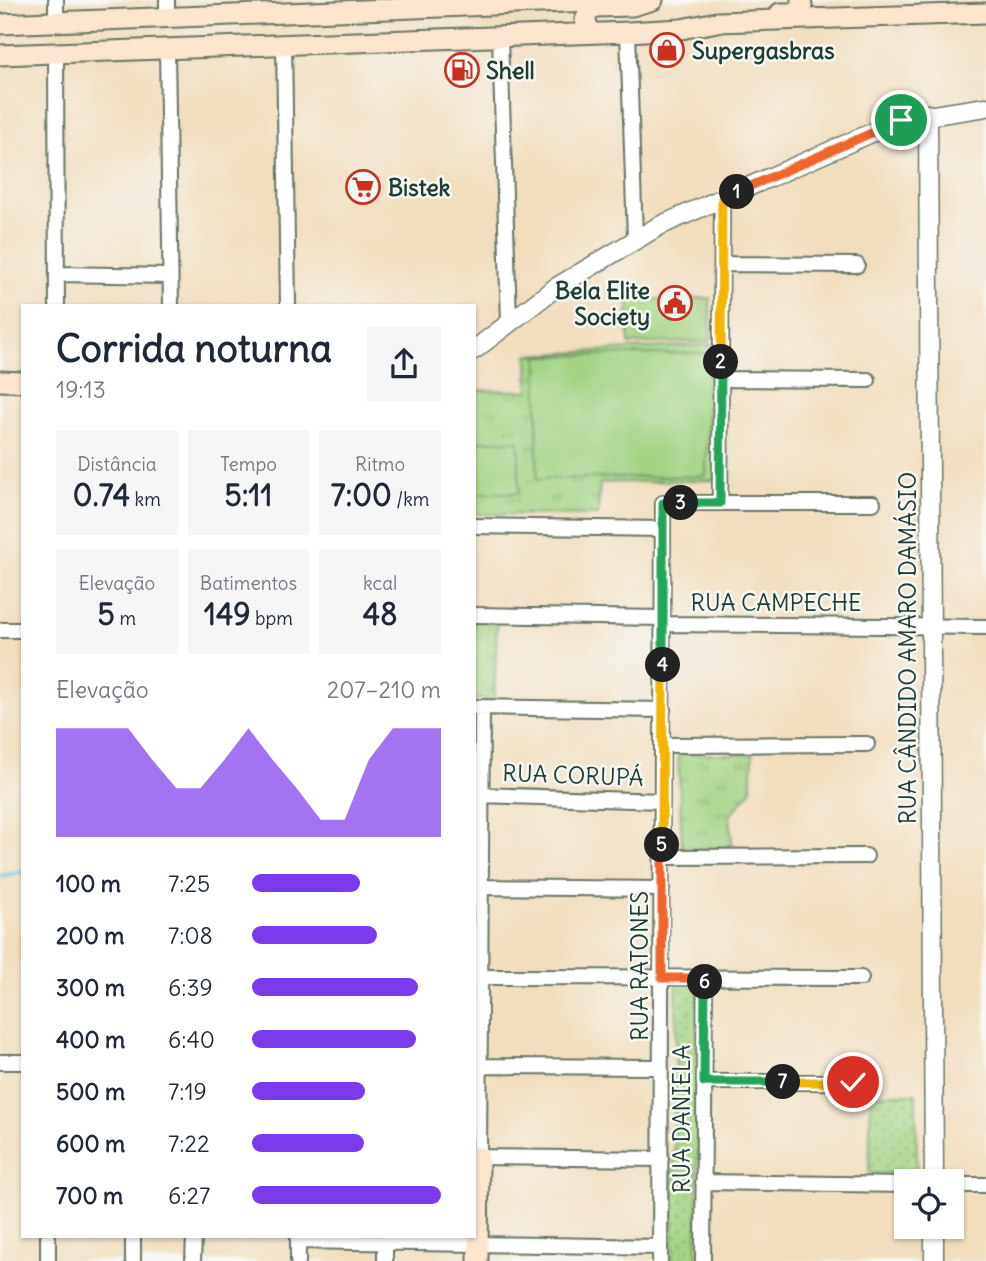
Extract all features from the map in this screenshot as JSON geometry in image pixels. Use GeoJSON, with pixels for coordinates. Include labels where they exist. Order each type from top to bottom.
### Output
{"type":"FeatureCollection","features":[{"type":"Feature","properties":{"kind":"main road"},"geometry":{"type":"LineString","coordinates":[[0,24],[56,22],[167,9],[230,13],[619,0]]}},
{"type":"Feature","properties":{"kind":"main road"},"geometry":{"type":"LineString","coordinates":[[591,33],[585,20],[595,7],[632,6],[653,0]]}},
{"type":"Feature","properties":{"kind":"main road"},"geometry":{"type":"LineString","coordinates":[[717,22],[746,14],[794,13],[802,6],[801,0]]}},
{"type":"Feature","properties":{"kind":"main road"},"geometry":{"type":"LineString","coordinates":[[229,45],[217,33],[230,13]]}},
{"type":"Feature","properties":{"kind":"main road"},"geometry":{"type":"LineString","coordinates":[[0,55],[628,32],[717,22],[986,13]]}},
{"type":"Feature","properties":{"kind":"main road"},"geometry":{"type":"LineString","coordinates":[[0,381],[21,382]]}},
{"type":"Feature","properties":{"kind":"main road"},"geometry":{"type":"LineString","coordinates":[[477,1157],[478,1253]]}},
{"type":"Feature","properties":{"kind":"street"},"geometry":{"type":"LineString","coordinates":[[56,0],[56,22]]}},
{"type":"Feature","properties":{"kind":"street"},"geometry":{"type":"LineString","coordinates":[[628,32],[635,238]]}},
{"type":"Feature","properties":{"kind":"street"},"geometry":{"type":"LineString","coordinates":[[500,37],[509,321]]}},
{"type":"Feature","properties":{"kind":"street"},"geometry":{"type":"LineString","coordinates":[[284,44],[288,304]]}},
{"type":"Feature","properties":{"kind":"street"},"geometry":{"type":"LineString","coordinates":[[167,49],[171,304]]}},
{"type":"Feature","properties":{"kind":"street"},"geometry":{"type":"LineString","coordinates":[[56,53],[57,304]]}},
{"type":"Feature","properties":{"kind":"street"},"geometry":{"type":"LineString","coordinates":[[476,348],[555,288],[635,238],[889,124],[929,114],[986,107]]}},
{"type":"Feature","properties":{"kind":"street","name":"RUA CÂNDIDO AMARO DAMÁSIO"},"geometry":{"type":"LineString","coordinates":[[929,114],[934,1169]]}},
{"type":"Feature","properties":{"kind":"street"},"geometry":{"type":"LineString","coordinates":[[722,198],[720,503],[873,503]]}},
{"type":"Feature","properties":{"kind":"street"},"geometry":{"type":"LineString","coordinates":[[722,264],[857,265]]}},
{"type":"Feature","properties":{"kind":"street"},"geometry":{"type":"LineString","coordinates":[[57,274],[170,276]]}},
{"type":"Feature","properties":{"kind":"street"},"geometry":{"type":"LineString","coordinates":[[721,379],[868,380]]}},
{"type":"Feature","properties":{"kind":"street","name":"RUA RATONES"},"geometry":{"type":"LineString","coordinates":[[660,1254],[663,503],[720,503]]}},
{"type":"Feature","properties":{"kind":"street"},"geometry":{"type":"LineString","coordinates":[[476,526],[663,529]]}},
{"type":"Feature","properties":{"kind":"street","name":"RUA CAMPECHE"},"geometry":{"type":"LineString","coordinates":[[476,615],[986,627]]}},
{"type":"Feature","properties":{"kind":"street"},"geometry":{"type":"LineString","coordinates":[[0,630],[21,630]]}},
{"type":"Feature","properties":{"kind":"street"},"geometry":{"type":"LineString","coordinates":[[660,1159],[477,1157],[481,795],[478,707],[663,710]]}},
{"type":"Feature","properties":{"kind":"street"},"geometry":{"type":"LineString","coordinates":[[662,745],[867,744]]}},
{"type":"Feature","properties":{"kind":"street","name":"RUA CORUPÁ"},"geometry":{"type":"LineString","coordinates":[[481,795],[662,801]]}},
{"type":"Feature","properties":{"kind":"street"},"geometry":{"type":"LineString","coordinates":[[662,857],[866,856]]}},
{"type":"Feature","properties":{"kind":"street"},"geometry":{"type":"LineString","coordinates":[[478,887],[662,889]]}},
{"type":"Feature","properties":{"kind":"street"},"geometry":{"type":"LineString","coordinates":[[477,977],[861,978]]}},
{"type":"Feature","properties":{"kind":"street","name":"RUA DANIELA"},"geometry":{"type":"LineString","coordinates":[[702,1261],[705,978]]}},
{"type":"Feature","properties":{"kind":"street"},"geometry":{"type":"LineString","coordinates":[[0,1062],[21,1062]]}},
{"type":"Feature","properties":{"kind":"street"},"geometry":{"type":"LineString","coordinates":[[480,1066],[656,1067],[661,1070]]}},
{"type":"Feature","properties":{"kind":"street"},"geometry":{"type":"LineString","coordinates":[[704,1082],[853,1082]]}},
{"type":"Feature","properties":{"kind":"street"},"geometry":{"type":"LineString","coordinates":[[703,1182],[894,1185]]}},
{"type":"Feature","properties":{"kind":"street"},"geometry":{"type":"LineString","coordinates":[[964,1185],[986,1185]]}},
{"type":"Feature","properties":{"kind":"street"},"geometry":{"type":"LineString","coordinates":[[48,1238],[48,1261]]}},
{"type":"Feature","properties":{"kind":"street"},"geometry":{"type":"LineString","coordinates":[[133,1238],[133,1261]]}},
{"type":"Feature","properties":{"kind":"street"},"geometry":{"type":"LineString","coordinates":[[194,1238],[194,1261]]}},
{"type":"Feature","properties":{"kind":"street"},"geometry":{"type":"LineString","coordinates":[[298,1261],[298,1239],[385,1243],[478,1253],[660,1254]]}},
{"type":"Feature","properties":{"kind":"street"},"geometry":{"type":"LineString","coordinates":[[934,1239],[934,1261]]}},
{"type":"Feature","properties":{"kind":"street"},"geometry":{"type":"LineString","coordinates":[[385,1243],[385,1261]]}},
{"type":"Feature","properties":{"kind":"green space"},"geometry":{"type":"Polygon","coordinates":[[[710,298],[711,341],[629,344],[628,300],[710,298]]]}},
{"type":"Feature","properties":{"kind":"green space"},"geometry":{"type":"Polygon","coordinates":[[[719,344],[715,480],[600,483],[598,515],[476,514],[476,390],[529,391],[528,355],[719,344]]]}},
{"type":"Feature","properties":{"kind":"green space"},"geometry":{"type":"Polygon","coordinates":[[[709,353],[706,476],[537,479],[538,356],[709,353]]]}},
{"type":"Feature","properties":{"kind":"green space"},"geometry":{"type":"Polygon","coordinates":[[[476,441],[519,441],[519,493],[476,493],[476,441]]]}},
{"type":"Feature","properties":{"kind":"green space"},"geometry":{"type":"Polygon","coordinates":[[[476,620],[497,621],[494,700],[476,699],[476,620]]]}},
{"type":"Feature","properties":{"kind":"green space"},"geometry":{"type":"Polygon","coordinates":[[[678,754],[753,754],[751,791],[730,815],[732,847],[682,850],[678,754]]]}},
{"type":"Feature","properties":{"kind":"green space"},"geometry":{"type":"Polygon","coordinates":[[[698,982],[697,1261],[672,1261],[677,983],[698,982]]]}},
{"type":"Feature","properties":{"kind":"green space"},"geometry":{"type":"Polygon","coordinates":[[[871,1094],[916,1094],[917,1169],[894,1169],[894,1174],[869,1173],[871,1094]]]}},
{"type":"Feature","properties":{"kind":"waterway"},"geometry":{"type":"LineString","coordinates":[[0,876],[21,872]]}},
{"type":"Feature","properties":{"kind":"place","name":"Supergasbras"},"geometry":{"type":"Point","coordinates":[667,50]}},
{"type":"Feature","properties":{"kind":"place","name":"Shell"},"geometry":{"type":"Point","coordinates":[462,70]}},
{"type":"Feature","properties":{"kind":"place","name":"Bistek"},"geometry":{"type":"Point","coordinates":[363,187]}},
{"type":"Feature","properties":{"kind":"place","name":"Bela Elite Society"},"geometry":{"type":"Point","coordinates":[675,303]}},
{"type":"Feature","properties":{"kind":"route"},"geometry":{"type":"LineString","coordinates":[[853,1082],[704,1082],[705,978],[662,978],[663,503],[720,503],[722,198],[901,120]]}}]}
